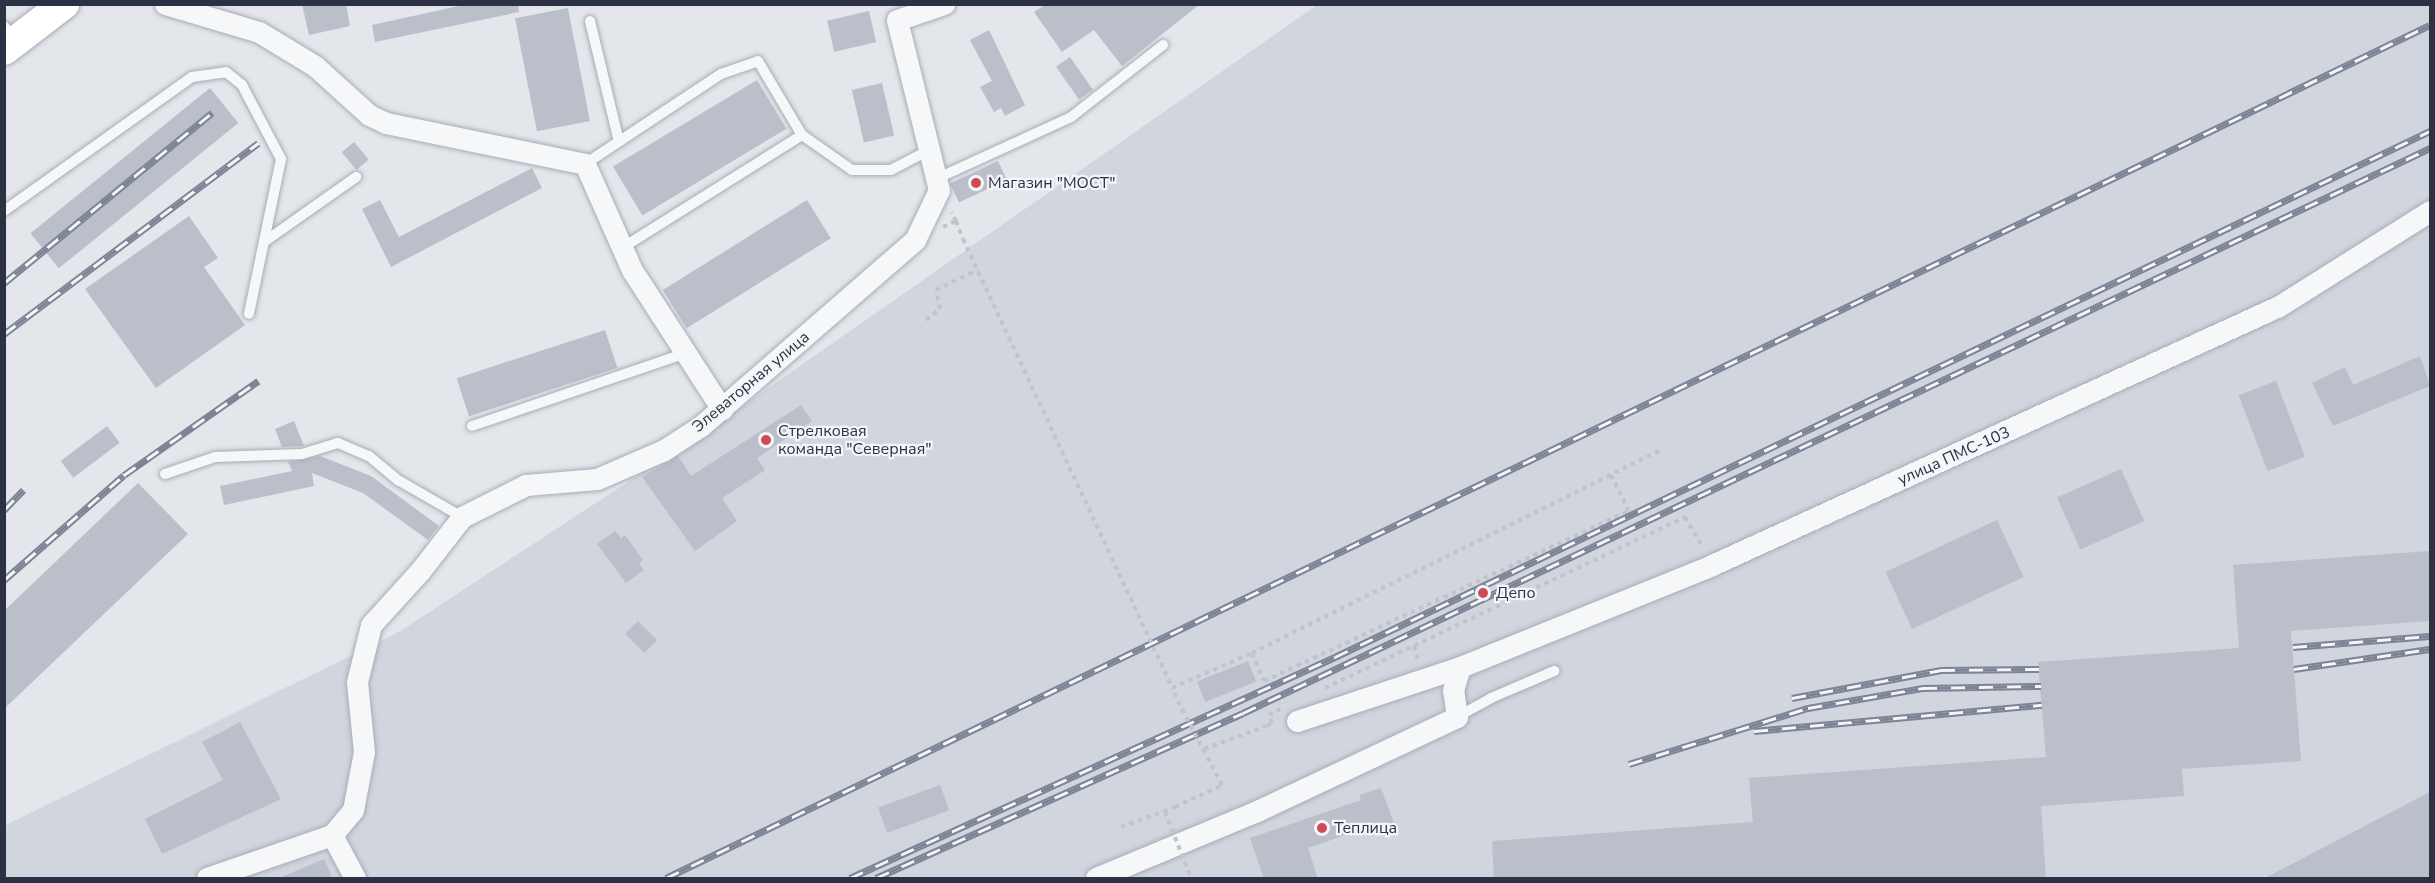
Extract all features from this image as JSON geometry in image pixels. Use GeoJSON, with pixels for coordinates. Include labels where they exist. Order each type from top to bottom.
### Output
{"type":"FeatureCollection","features":[{"type":"Feature","properties":{"kind":"main road"},"geometry":{"type":"LineString","coordinates":[[8,39],[61,5]]}},
{"type":"Feature","properties":{"kind":"street"},"geometry":{"type":"LineString","coordinates":[[165,4],[216,10],[259,32],[315,66],[369,115],[386,123],[585,164],[632,270],[722,409]]}},
{"type":"Feature","properties":{"kind":"street","name":"Элеваторная улица"},"geometry":{"type":"LineString","coordinates":[[332,835],[353,810],[356,799],[364,752],[357,682],[371,625],[420,571],[462,516],[526,485],[597,479],[664,450],[722,409],[915,240],[939,190],[938,178],[895,12],[944,4]]}},
{"type":"Feature","properties":{"kind":"street","name":"улица ПМС-103"},"geometry":{"type":"LineString","coordinates":[[1293,713],[1460,668],[1712,565],[2279,306],[2430,211]]}},
{"type":"Feature","properties":{"kind":"street"},"geometry":{"type":"LineString","coordinates":[[1096,879],[1257,811],[1457,717],[1454,690],[1460,668]]}},
{"type":"Feature","properties":{"kind":"street"},"geometry":{"type":"LineString","coordinates":[[207,879],[332,835],[355,879]]}},
{"type":"Feature","properties":{"kind":"lane"},"geometry":{"type":"LineString","coordinates":[[590,21],[619,142]]}},
{"type":"Feature","properties":{"kind":"lane"},"geometry":{"type":"LineString","coordinates":[[938,178],[1071,117],[1163,45]]}},
{"type":"Feature","properties":{"kind":"lane"},"geometry":{"type":"LineString","coordinates":[[585,164],[721,74],[758,61],[802,135],[852,170],[891,170],[931,148]]}},
{"type":"Feature","properties":{"kind":"lane"},"geometry":{"type":"LineString","coordinates":[[4,212],[192,77],[225,72],[242,85],[281,159],[249,314]]}},
{"type":"Feature","properties":{"kind":"lane"},"geometry":{"type":"LineString","coordinates":[[622,248],[802,135]]}},
{"type":"Feature","properties":{"kind":"lane"},"geometry":{"type":"LineString","coordinates":[[264,242],[356,177]]}},
{"type":"Feature","properties":{"kind":"lane"},"geometry":{"type":"LineString","coordinates":[[472,426],[686,353]]}},
{"type":"Feature","properties":{"kind":"lane"},"geometry":{"type":"LineString","coordinates":[[165,474],[215,457],[302,454],[338,442],[369,456],[398,480],[462,516]]}},
{"type":"Feature","properties":{"kind":"lane"},"geometry":{"type":"LineString","coordinates":[[1457,717],[1491,698],[1554,671]]}},
{"type":"Feature","properties":{"kind":"path"},"geometry":{"type":"LineString","coordinates":[[956,221],[1172,688],[1222,785],[1165,812],[1121,827]]}},
{"type":"Feature","properties":{"kind":"path"},"geometry":{"type":"LineString","coordinates":[[926,320],[940,309],[936,290],[977,270]]}},
{"type":"Feature","properties":{"kind":"path"},"geometry":{"type":"LineString","coordinates":[[1172,688],[1252,653],[1661,450]]}},
{"type":"Feature","properties":{"kind":"path"},"geometry":{"type":"LineString","coordinates":[[1252,653],[1264,681],[1629,511],[1611,475]]}},
{"type":"Feature","properties":{"kind":"path"},"geometry":{"type":"LineString","coordinates":[[1320,690],[1685,517],[1712,565]]}},
{"type":"Feature","properties":{"kind":"path"},"geometry":{"type":"LineString","coordinates":[[1204,749],[1268,726],[1272,723],[1269,715],[1293,713]]}},
{"type":"Feature","properties":{"kind":"path"},"geometry":{"type":"LineString","coordinates":[[1165,812],[1191,879]]}},
{"type":"Feature","properties":{"kind":"shaded area"},"geometry":{"type":"Polygon","coordinates":[[[1317,5],[2430,5],[2430,878],[5,878],[4,826],[399,632],[724,419],[1317,5]]]}},
{"type":"Feature","properties":{"kind":"building"},"geometry":{"type":"Polygon","coordinates":[[[302,4],[346,4],[350,26],[309,35],[302,4]]]}},
{"type":"Feature","properties":{"kind":"building"},"geometry":{"type":"Polygon","coordinates":[[[468,4],[518,4],[519,12],[375,42],[372,25],[468,4]]]}},
{"type":"Feature","properties":{"kind":"building"},"geometry":{"type":"Polygon","coordinates":[[[1046,4],[1200,4],[1122,66],[1094,30],[1062,52],[1034,12],[1046,4]]]}},
{"type":"Feature","properties":{"kind":"building"},"geometry":{"type":"Polygon","coordinates":[[[568,8],[590,121],[537,131],[515,18],[568,8]]]}},
{"type":"Feature","properties":{"kind":"building"},"geometry":{"type":"Polygon","coordinates":[[[869,11],[876,42],[834,52],[827,21],[869,11]]]}},
{"type":"Feature","properties":{"kind":"building"},"geometry":{"type":"Polygon","coordinates":[[[989,30],[1025,105],[1005,116],[1001,108],[994,112],[980,87],[992,81],[970,40],[989,30]]]}},
{"type":"Feature","properties":{"kind":"building"},"geometry":{"type":"Polygon","coordinates":[[[1070,57],[1093,90],[1079,100],[1056,67],[1070,57]]]}},
{"type":"Feature","properties":{"kind":"building"},"geometry":{"type":"Polygon","coordinates":[[[757,80],[786,129],[642,215],[613,167],[757,80]]]}},
{"type":"Feature","properties":{"kind":"building"},"geometry":{"type":"Polygon","coordinates":[[[882,83],[894,136],[864,143],[852,90],[882,83]]]}},
{"type":"Feature","properties":{"kind":"building"},"geometry":{"type":"Polygon","coordinates":[[[210,88],[238,123],[59,268],[30,233],[210,88]]]}},
{"type":"Feature","properties":{"kind":"building"},"geometry":{"type":"Polygon","coordinates":[[[354,142],[369,160],[357,170],[342,152],[354,142]]]}},
{"type":"Feature","properties":{"kind":"building","name":"Магазин \"МОСТ\""},"geometry":{"type":"Polygon","coordinates":[[[998,161],[1007,180],[959,202],[950,183],[998,161]]]}},
{"type":"Feature","properties":{"kind":"building"},"geometry":{"type":"Polygon","coordinates":[[[532,168],[542,188],[391,267],[362,209],[380,200],[399,237],[532,168]]]}},
{"type":"Feature","properties":{"kind":"building"},"geometry":{"type":"Polygon","coordinates":[[[807,200],[831,238],[687,328],[663,290],[807,200]]]}},
{"type":"Feature","properties":{"kind":"building"},"geometry":{"type":"Polygon","coordinates":[[[189,216],[218,258],[204,267],[245,325],[156,388],[85,289],[189,216]]]}},
{"type":"Feature","properties":{"kind":"building"},"geometry":{"type":"Polygon","coordinates":[[[605,330],[617,368],[469,416],[457,378],[605,330]]]}},
{"type":"Feature","properties":{"kind":"building"},"geometry":{"type":"Polygon","coordinates":[[[2420,356],[2430,386],[2333,426],[2312,383],[2345,367],[2353,385],[2420,356]]]}},
{"type":"Feature","properties":{"kind":"building"},"geometry":{"type":"Polygon","coordinates":[[[2276,381],[2305,457],[2268,471],[2239,395],[2276,381]]]}},
{"type":"Feature","properties":{"kind":"building"},"geometry":{"type":"Polygon","coordinates":[[[801,405],[812,421],[757,458],[765,470],[722,498],[737,521],[695,551],[642,477],[678,456],[691,476],[801,405]]]}},
{"type":"Feature","properties":{"kind":"building"},"geometry":{"type":"Polygon","coordinates":[[[294,421],[304,446],[282,447],[275,429],[294,421]]]}},
{"type":"Feature","properties":{"kind":"building"},"geometry":{"type":"Polygon","coordinates":[[[107,426],[120,443],[73,478],[61,461],[107,426]]]}},
{"type":"Feature","properties":{"kind":"building"},"geometry":{"type":"Polygon","coordinates":[[[320,456],[371,476],[439,526],[428,540],[363,493],[312,473],[314,486],[224,505],[220,486],[292,471],[288,462],[320,456]]]}},
{"type":"Feature","properties":{"kind":"building"},"geometry":{"type":"Polygon","coordinates":[[[2121,469],[2144,521],[2080,550],[2057,497],[2121,469]]]}},
{"type":"Feature","properties":{"kind":"building"},"geometry":{"type":"Polygon","coordinates":[[[138,483],[188,534],[4,709],[4,611],[138,483]]]}},
{"type":"Feature","properties":{"kind":"building"},"geometry":{"type":"Polygon","coordinates":[[[1997,520],[2024,577],[1912,629],[1886,572],[1997,520]]]}},
{"type":"Feature","properties":{"kind":"building"},"geometry":{"type":"Polygon","coordinates":[[[615,531],[621,538],[625,535],[643,560],[639,563],[644,570],[626,583],[597,544],[615,531]]]}},
{"type":"Feature","properties":{"kind":"building"},"geometry":{"type":"Polygon","coordinates":[[[2430,551],[2430,621],[2291,631],[2301,761],[2182,769],[2184,796],[2041,806],[2046,879],[1494,879],[1492,841],[1753,822],[1749,778],[2046,757],[2038,662],[2239,648],[2233,565],[2430,551]]]}},
{"type":"Feature","properties":{"kind":"building"},"geometry":{"type":"Polygon","coordinates":[[[638,621],[657,640],[644,653],[625,634],[638,621]]]}},
{"type":"Feature","properties":{"kind":"building"},"geometry":{"type":"Polygon","coordinates":[[[1248,661],[1256,681],[1205,702],[1197,682],[1248,661]]]}},
{"type":"Feature","properties":{"kind":"building"},"geometry":{"type":"Polygon","coordinates":[[[240,722],[281,799],[162,854],[145,819],[223,780],[202,742],[240,722]]]}},
{"type":"Feature","properties":{"kind":"building"},"geometry":{"type":"Polygon","coordinates":[[[940,785],[949,810],[887,833],[878,808],[940,785]]]}},
{"type":"Feature","properties":{"kind":"building","name":"Теплица"},"geometry":{"type":"Polygon","coordinates":[[[1381,788],[1394,823],[1373,831],[1371,826],[1308,848],[1318,879],[1264,879],[1250,838],[1361,800],[1359,795],[1381,788]]]}},
{"type":"Feature","properties":{"kind":"building"},"geometry":{"type":"Polygon","coordinates":[[[2430,792],[2430,879],[2263,879],[2430,792]]]}},
{"type":"Feature","properties":{"kind":"building"},"geometry":{"type":"Polygon","coordinates":[[[324,859],[333,879],[279,879],[279,878],[324,859]]]}},
{"type":"Feature","properties":{"kind":"railway"},"geometry":{"type":"LineString","coordinates":[[666,878],[2430,25]]}},
{"type":"Feature","properties":{"kind":"railway"},"geometry":{"type":"LineString","coordinates":[[4,283],[212,113]]}},
{"type":"Feature","properties":{"kind":"railway"},"geometry":{"type":"LineString","coordinates":[[850,878],[1335,657],[2430,131]]}},
{"type":"Feature","properties":{"kind":"railway"},"geometry":{"type":"LineString","coordinates":[[4,334],[258,143]]}},
{"type":"Feature","properties":{"kind":"railway"},"geometry":{"type":"LineString","coordinates":[[876,878],[1243,713],[2430,148]]}},
{"type":"Feature","properties":{"kind":"railway"},"geometry":{"type":"LineString","coordinates":[[4,580],[124,475],[258,381]]}},
{"type":"Feature","properties":{"kind":"railway"},"geometry":{"type":"LineString","coordinates":[[4,510],[23,490]]}},
{"type":"Feature","properties":{"kind":"railway"},"geometry":{"type":"LineString","coordinates":[[2293,647],[2430,636]]}},
{"type":"Feature","properties":{"kind":"railway"},"geometry":{"type":"LineString","coordinates":[[2294,669],[2430,649]]}},
{"type":"Feature","properties":{"kind":"railway"},"geometry":{"type":"LineString","coordinates":[[1792,698],[1941,670],[2039,669]]}},
{"type":"Feature","properties":{"kind":"railway"},"geometry":{"type":"LineString","coordinates":[[1629,764],[1808,708],[1923,688],[2041,686]]}},
{"type":"Feature","properties":{"kind":"railway"},"geometry":{"type":"LineString","coordinates":[[1754,731],[2042,705]]}},
{"type":"Feature","properties":{"kind":"place","name":"Магазин \"МОСТ\""},"geometry":{"type":"Point","coordinates":[976,183]}},
{"type":"Feature","properties":{"kind":"place","name":"Стрелковая команда \"Северная\""},"geometry":{"type":"Point","coordinates":[766,440]}},
{"type":"Feature","properties":{"kind":"place","name":"Депо"},"geometry":{"type":"Point","coordinates":[1483,593]}},
{"type":"Feature","properties":{"kind":"place","name":"Теплица"},"geometry":{"type":"Point","coordinates":[1322,828]}}]}
